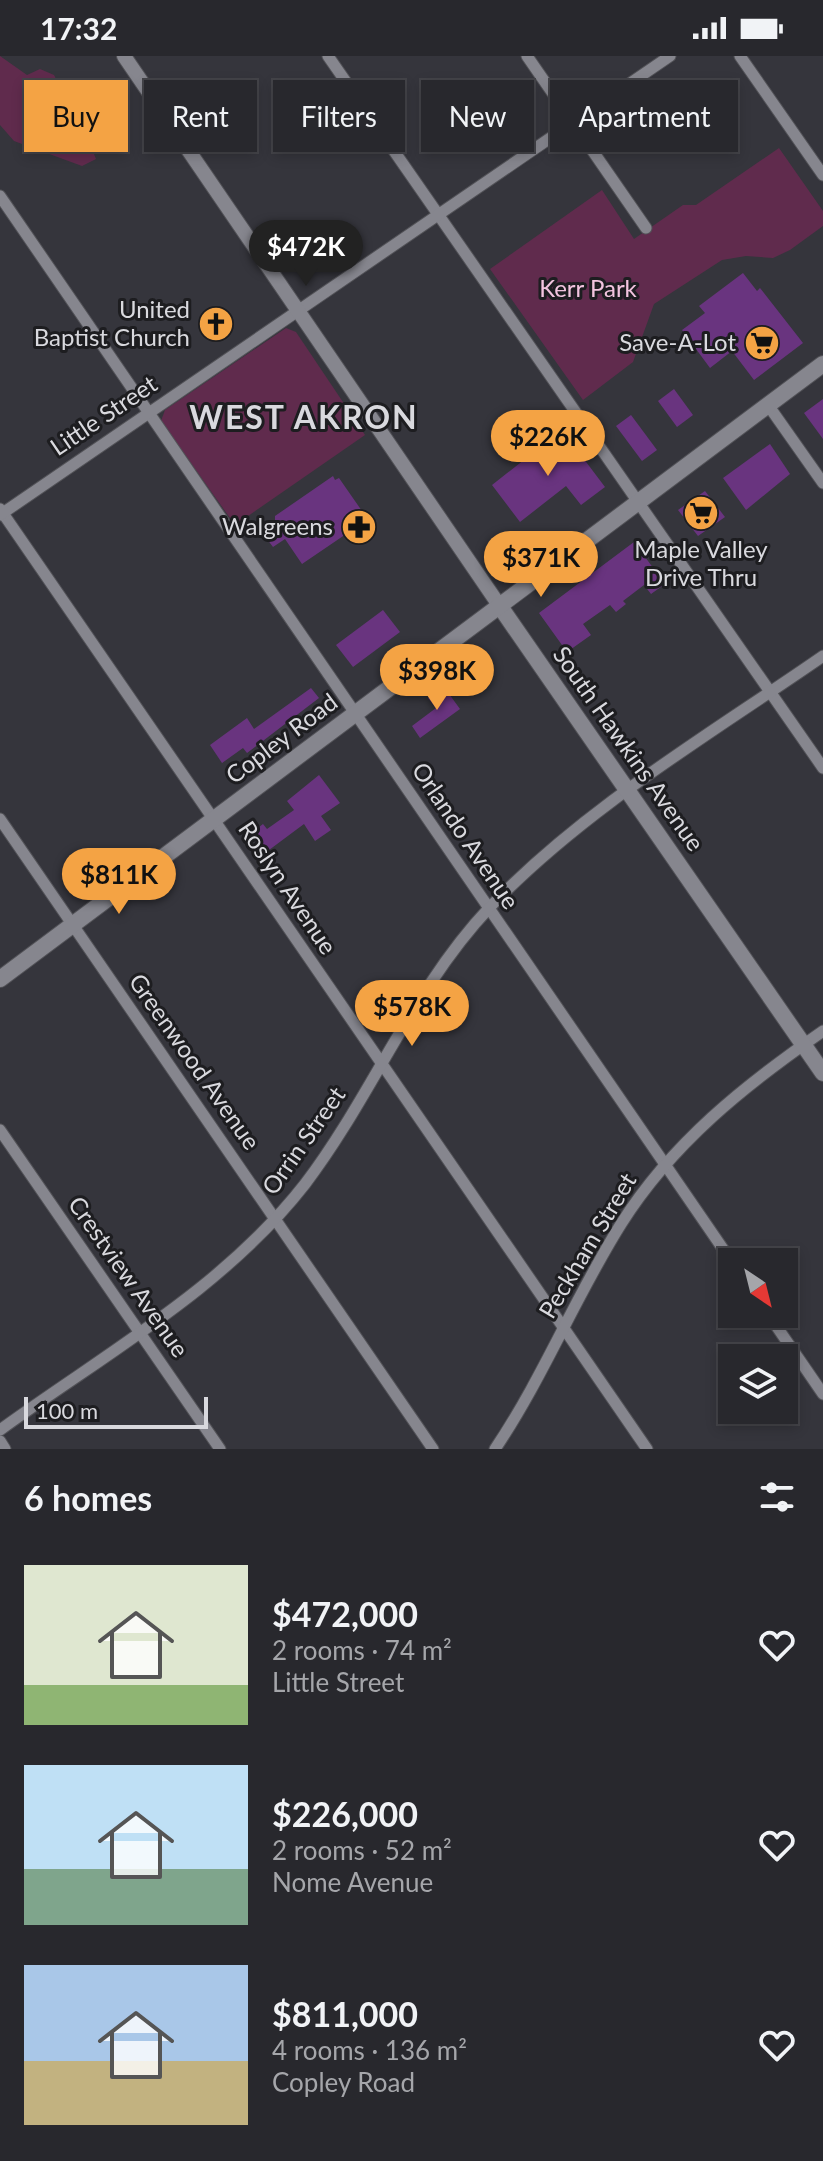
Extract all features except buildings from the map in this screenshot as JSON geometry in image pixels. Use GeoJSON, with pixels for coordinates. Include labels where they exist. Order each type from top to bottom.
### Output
{"type":"FeatureCollection","features":[{"type":"Feature","properties":{"kind":"main road","name":"Copley Road"},"geometry":{"type":"LineString","coordinates":[[0,979],[823,364]]}},
{"type":"Feature","properties":{"kind":"main road","name":"South Hawkins Avenue"},"geometry":{"type":"LineString","coordinates":[[499,605],[823,1073]]}},
{"type":"Feature","properties":{"kind":"street","name":"South Hawkins Avenue"},"geometry":{"type":"LineString","coordinates":[[124,56],[499,605]]}},
{"type":"Feature","properties":{"kind":"street"},"geometry":{"type":"LineString","coordinates":[[328,56],[823,768]]}},
{"type":"Feature","properties":{"kind":"street"},"geometry":{"type":"LineString","coordinates":[[527,56],[550,89]]}},
{"type":"Feature","properties":{"kind":"street","name":"Little Street"},"geometry":{"type":"LineString","coordinates":[[635,80],[670,56]]}},
{"type":"Feature","properties":{"kind":"street"},"geometry":{"type":"LineString","coordinates":[[740,56],[823,175]]}},
{"type":"Feature","properties":{"kind":"street","name":"Little Street"},"geometry":{"type":"LineString","coordinates":[[1,512],[550,138]]}},
{"type":"Feature","properties":{"kind":"street"},"geometry":{"type":"LineString","coordinates":[[594,152],[646,228]]}},
{"type":"Feature","properties":{"kind":"street","name":"Orlando Avenue"},"geometry":{"type":"LineString","coordinates":[[0,196],[723,1248]]}},
{"type":"Feature","properties":{"kind":"street"},"geometry":{"type":"LineString","coordinates":[[768,405],[823,483]]}},
{"type":"Feature","properties":{"kind":"street","name":"Roslyn Avenue"},"geometry":{"type":"LineString","coordinates":[[1,512],[647,1449]]}},
{"type":"Feature","properties":{"kind":"street","name":"Orrin Street"},"geometry":{"type":"LineString","coordinates":[[0,1430],[140,1334],[216,1276],[275,1219],[321,1161],[426,993],[488,909],[569,833],[823,656]]}},
{"type":"Feature","properties":{"kind":"street","name":"Greenwood Avenue"},"geometry":{"type":"LineString","coordinates":[[0,819],[433,1449]]}},
{"type":"Feature","properties":{"kind":"street","name":"Peckham Street"},"geometry":{"type":"LineString","coordinates":[[495,1449],[620,1226],[665,1163],[737,1094],[823,1031]]}},
{"type":"Feature","properties":{"kind":"street","name":"Crestview Avenue"},"geometry":{"type":"LineString","coordinates":[[0,1130],[220,1449]]}},
{"type":"Feature","properties":{"kind":"street"},"geometry":{"type":"LineString","coordinates":[[778,1328],[823,1394]]}},
{"type":"Feature","properties":{"kind":"street"},"geometry":{"type":"LineString","coordinates":[[0,1441],[5,1449]]}},
{"type":"Feature","properties":{"kind":"green space"},"geometry":{"type":"Polygon","coordinates":[[[0,56],[27,75],[40,69],[54,75],[57,80],[24,80],[24,145],[14,141],[0,125],[0,56]]]}},
{"type":"Feature","properties":{"kind":"green space","name":"Kerr Park"},"geometry":{"type":"Polygon","coordinates":[[[779,148],[823,211],[823,226],[790,250],[773,258],[746,256],[722,260],[654,304],[633,362],[583,400],[490,269],[602,190],[634,239],[683,205],[696,205],[779,148]]]}},
{"type":"Feature","properties":{"kind":"green space"},"geometry":{"type":"Polygon","coordinates":[[[44,152],[93,152],[96,159],[82,166],[44,152]]]}},
{"type":"Feature","properties":{"kind":"green space"},"geometry":{"type":"Polygon","coordinates":[[[286,328],[296,332],[365,435],[235,525],[161,421],[165,410],[286,328]]]}},
{"type":"Feature","properties":{"kind":"place","name":"United Baptist Church"},"geometry":{"type":"Point","coordinates":[216,324]}},
{"type":"Feature","properties":{"kind":"place","name":"Save-A-Lot"},"geometry":{"type":"Point","coordinates":[762,343]}},
{"type":"Feature","properties":{"kind":"place","name":"Maple Valley Drive Thru"},"geometry":{"type":"Point","coordinates":[701,513]}},
{"type":"Feature","properties":{"kind":"place","name":"Walgreens"},"geometry":{"type":"Point","coordinates":[359,527]}},
{"type":"Feature","properties":{"kind":"district","name":"WEST AKRON"},"geometry":{"type":"Point","coordinates":[304,418]}}]}
